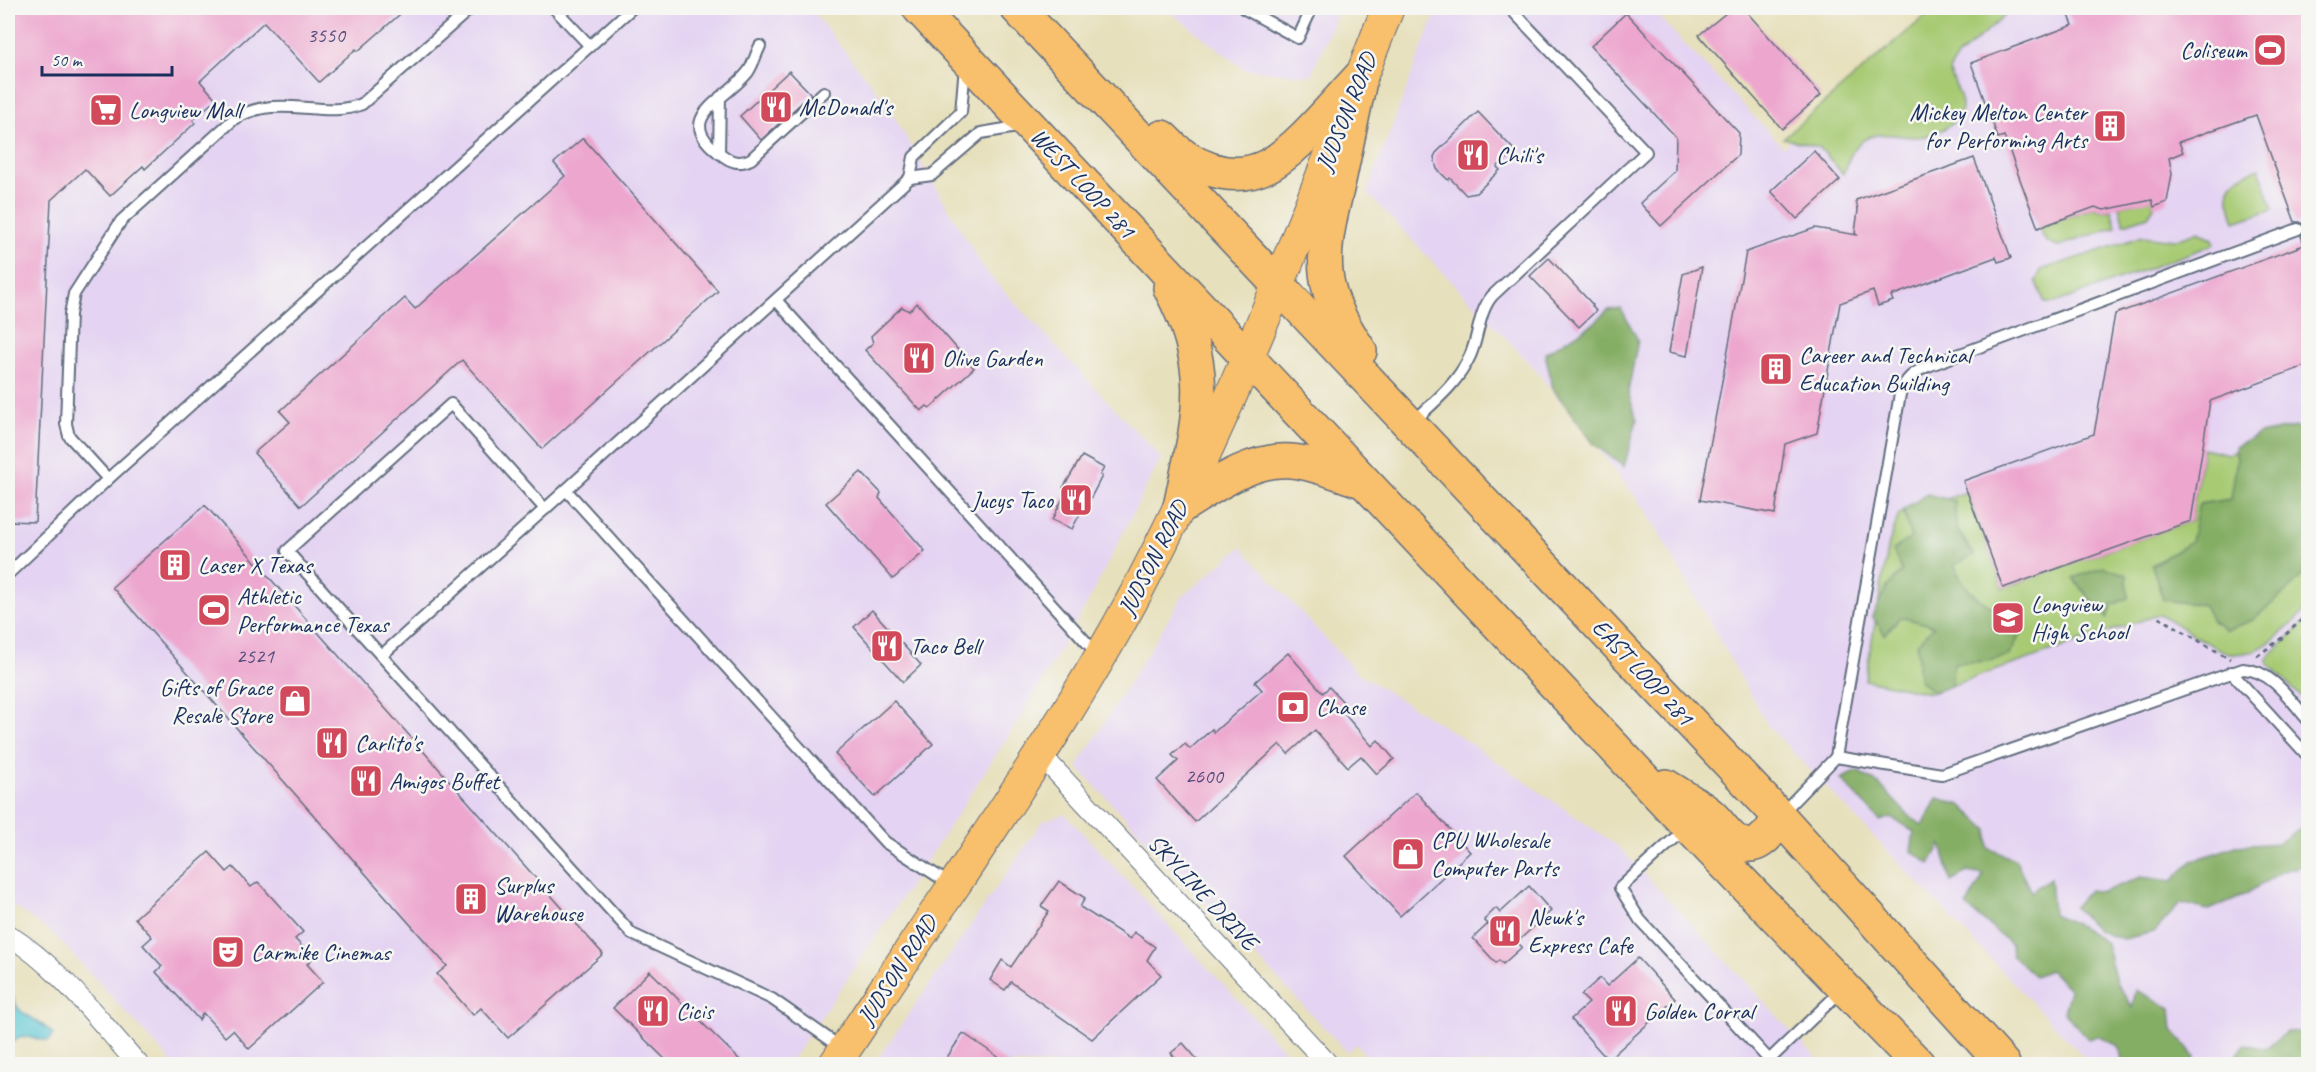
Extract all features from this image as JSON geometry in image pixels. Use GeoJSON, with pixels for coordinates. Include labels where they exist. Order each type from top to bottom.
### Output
{"type":"FeatureCollection","features":[{"type":"Feature","properties":{"kind":"highway","name":"WEST LOOP 281"},"geometry":{"type":"LineString","coordinates":[[919,8],[1248,357]]}},
{"type":"Feature","properties":{"kind":"highway"},"geometry":{"type":"LineString","coordinates":[[1017,8],[1277,283]]}},
{"type":"Feature","properties":{"kind":"highway"},"geometry":{"type":"LineString","coordinates":[[1086,81],[1143,117],[1186,159],[1215,171],[1241,173],[1264,168],[1284,155],[1360,76]]}},
{"type":"Feature","properties":{"kind":"highway"},"geometry":{"type":"LineString","coordinates":[[1360,76],[1329,227],[1326,253],[1327,278],[1341,322],[1402,416]]}},
{"type":"Feature","properties":{"kind":"highway"},"geometry":{"type":"LineString","coordinates":[[1153,257],[1183,316],[1196,353],[1199,370],[1199,405],[1180,507]]}},
{"type":"Feature","properties":{"kind":"highway","name":"EAST LOOP 281"},"geometry":{"type":"LineString","coordinates":[[1277,283],[1779,816],[2003,1065]]}},
{"type":"Feature","properties":{"kind":"highway"},"geometry":{"type":"LineString","coordinates":[[1248,357],[1362,482],[1918,1065]]}},
{"type":"Feature","properties":{"kind":"highway"},"geometry":{"type":"LineString","coordinates":[[1180,507],[1235,474],[1274,462],[1304,463],[1362,482]]}},
{"type":"Feature","properties":{"kind":"highway"},"geometry":{"type":"LineString","coordinates":[[1627,761],[1708,813],[1740,844],[1753,846],[1760,843],[1770,833],[1779,816]]}},
{"type":"Feature","properties":{"kind":"main road","name":"JUDSON ROAD"},"geometry":{"type":"LineString","coordinates":[[840,1057],[1040,754],[1100,657],[1180,507],[1248,357],[1388,8]]}},
{"type":"Feature","properties":{"kind":"street","name":"SKYLINE DRIVE"},"geometry":{"type":"LineString","coordinates":[[1040,754],[1328,1065]]}},
{"type":"Feature","properties":{"kind":"street"},"geometry":{"type":"LineString","coordinates":[[8,935],[30,950],[59,976],[138,1065]]}},
{"type":"Feature","properties":{"kind":"lane"},"geometry":{"type":"LineString","coordinates":[[108,479],[69,436],[67,412],[71,302],[115,228],[234,119],[248,112],[270,107],[354,108],[362,104],[471,8]]}},
{"type":"Feature","properties":{"kind":"lane"},"geometry":{"type":"LineString","coordinates":[[554,8],[590,46]]}},
{"type":"Feature","properties":{"kind":"lane"},"geometry":{"type":"LineString","coordinates":[[8,574],[108,479],[632,8]]}},
{"type":"Feature","properties":{"kind":"lane"},"geometry":{"type":"LineString","coordinates":[[1243,8],[1298,38],[1312,8]]}},
{"type":"Feature","properties":{"kind":"lane"},"geometry":{"type":"LineString","coordinates":[[1402,416],[1452,384],[1463,370],[1475,345],[1483,310],[1492,296],[1646,152],[1510,8]]}},
{"type":"Feature","properties":{"kind":"lane"},"geometry":{"type":"LineString","coordinates":[[760,46],[748,71],[702,115],[699,124],[702,137],[719,153],[734,162],[751,159],[824,92]]}},
{"type":"Feature","properties":{"kind":"lane"},"geometry":{"type":"LineString","coordinates":[[382,655],[909,178],[914,157],[961,112],[965,57]]}},
{"type":"Feature","properties":{"kind":"lane"},"geometry":{"type":"LineString","coordinates":[[719,153],[720,97]]}},
{"type":"Feature","properties":{"kind":"lane"},"geometry":{"type":"LineString","coordinates":[[909,178],[932,175],[981,133],[1029,125]]}},
{"type":"Feature","properties":{"kind":"lane"},"geometry":{"type":"LineString","coordinates":[[1779,816],[1836,757],[1900,394],[1909,377],[1928,366],[2298,229]]}},
{"type":"Feature","properties":{"kind":"lane"},"geometry":{"type":"LineString","coordinates":[[776,300],[1100,657]]}},
{"type":"Feature","properties":{"kind":"lane"},"geometry":{"type":"LineString","coordinates":[[545,509],[451,404],[288,550],[632,934],[772,999],[840,1057]]}},
{"type":"Feature","properties":{"kind":"lane"},"geometry":{"type":"LineString","coordinates":[[566,490],[885,842],[953,886]]}},
{"type":"Feature","properties":{"kind":"lane"},"geometry":{"type":"LineString","coordinates":[[1836,757],[1942,774],[2243,669],[2260,672],[2275,683],[2308,720]]}},
{"type":"Feature","properties":{"kind":"lane"},"geometry":{"type":"LineString","coordinates":[[2231,672],[2308,756]]}},
{"type":"Feature","properties":{"kind":"lane"},"geometry":{"type":"LineString","coordinates":[[1688,826],[1620,888],[1640,920],[1771,1062],[1844,988]]}},
{"type":"Feature","properties":{"kind":"path"},"geometry":{"type":"LineString","coordinates":[[2249,658],[2266,651],[2308,614]]}},
{"type":"Feature","properties":{"kind":"path"},"geometry":{"type":"LineString","coordinates":[[2159,618],[2231,660],[2237,660]]}},
{"type":"Feature","properties":{"kind":"shaded area"},"geometry":{"type":"Polygon","coordinates":[[[8,8],[810,8],[884,100],[986,272],[1161,458],[1088,602],[1021,716],[931,855],[789,1064],[173,1064],[55,935],[8,902],[8,8]]]}},
{"type":"Feature","properties":{"kind":"shaded area"},"geometry":{"type":"Polygon","coordinates":[[[1165,8],[1339,8],[1311,76],[1244,69],[1165,8]]]}},
{"type":"Feature","properties":{"kind":"shaded area","name":"Longview High School"},"geometry":{"type":"Polygon","coordinates":[[[1439,8],[1650,8],[1783,147],[1951,8],[2308,8],[2308,1064],[2091,1064],[1768,726],[1646,510],[1536,370],[1367,193],[1439,8]]]}},
{"type":"Feature","properties":{"kind":"shaded area"},"geometry":{"type":"Polygon","coordinates":[[[1241,547],[1357,673],[1461,737],[1619,847],[1822,1064],[1374,1064],[1356,1044],[1347,1052],[1077,767],[1182,597],[1241,547]]]}},
{"type":"Feature","properties":{"kind":"shaded area"},"geometry":{"type":"Polygon","coordinates":[[[1065,814],[1297,1064],[874,1064],[1043,821],[1065,814]]]}},
{"type":"Feature","properties":{"kind":"green space"},"geometry":{"type":"Polygon","coordinates":[[[1935,8],[2014,8],[1957,57],[1949,71],[1962,102],[1961,113],[1952,124],[1937,132],[1916,137],[1880,135],[1867,138],[1850,156],[1843,174],[1819,147],[1783,138],[1935,8]]]}},
{"type":"Feature","properties":{"kind":"green space"},"geometry":{"type":"Polygon","coordinates":[[[2259,168],[2273,209],[2235,222],[2229,201],[2230,187],[2239,177],[2259,168]]]}},
{"type":"Feature","properties":{"kind":"green space"},"geometry":{"type":"Polygon","coordinates":[[[2152,199],[2154,207],[2148,216],[2124,224],[2119,207],[2152,199]]]}},
{"type":"Feature","properties":{"kind":"green space"},"geometry":{"type":"Polygon","coordinates":[[[2095,207],[2104,210],[2111,209],[2116,227],[2059,246],[2048,243],[2042,235],[2039,228],[2095,207]]]}},
{"type":"Feature","properties":{"kind":"green space"},"geometry":{"type":"Polygon","coordinates":[[[2199,231],[2213,239],[2215,244],[2055,303],[2045,303],[2036,281],[2041,270],[2143,236],[2174,240],[2199,231]]]}},
{"type":"Feature","properties":{"kind":"green space"},"geometry":{"type":"Polygon","coordinates":[[[1621,308],[1638,340],[1628,392],[1637,420],[1624,467],[1594,444],[1553,389],[1545,353],[1593,324],[1608,310],[1621,308]]]}},
{"type":"Feature","properties":{"kind":"green space"},"geometry":{"type":"Polygon","coordinates":[[[2295,427],[2308,433],[2308,570],[2251,621],[2226,630],[2212,621],[2204,605],[2163,600],[2152,565],[2191,542],[2199,504],[2231,499],[2237,458],[2235,447],[2259,434],[2295,427]]]}},
{"type":"Feature","properties":{"kind":"green space"},"geometry":{"type":"Polygon","coordinates":[[[2284,434],[2308,442],[2308,608],[2283,632],[2263,646],[2241,654],[2230,653],[2206,642],[2160,614],[1930,693],[1865,680],[1889,543],[1899,514],[1967,492],[2003,588],[2191,521],[2203,448],[2228,454],[2284,434]]]}},
{"type":"Feature","properties":{"kind":"green space"},"geometry":{"type":"Polygon","coordinates":[[[1927,494],[1955,501],[1956,528],[1974,555],[1954,565],[1967,587],[1983,602],[2026,622],[2010,655],[1989,661],[1954,663],[1951,686],[1934,692],[1919,680],[1917,644],[1934,626],[1900,617],[1885,635],[1872,616],[1887,587],[1902,571],[1893,550],[1911,538],[1903,510],[1927,494]]]}},
{"type":"Feature","properties":{"kind":"green space"},"geometry":{"type":"Polygon","coordinates":[[[2104,567],[2127,575],[2128,598],[2112,605],[2107,618],[2073,578],[2104,567]]]}},
{"type":"Feature","properties":{"kind":"green space"},"geometry":{"type":"Polygon","coordinates":[[[2308,619],[2308,704],[2269,665],[2267,660],[2308,619]]]}},
{"type":"Feature","properties":{"kind":"green space"},"geometry":{"type":"Polygon","coordinates":[[[1857,771],[1879,784],[1906,813],[1923,826],[1937,798],[1961,805],[1988,830],[1988,848],[2016,860],[2031,892],[2050,878],[2053,914],[2080,926],[2106,943],[2116,982],[2132,1007],[2136,990],[2171,1008],[2173,1030],[2195,1057],[2191,1064],[2123,1064],[2118,1046],[2097,1036],[2088,1039],[2064,1012],[2070,990],[2050,970],[2035,976],[2012,956],[2011,944],[1966,906],[1984,875],[1967,872],[1951,882],[1941,844],[1930,864],[1911,851],[1914,832],[1891,817],[1880,821],[1841,779],[1857,771]]]}},
{"type":"Feature","properties":{"kind":"green space"},"geometry":{"type":"Polygon","coordinates":[[[2308,823],[2308,864],[2281,872],[2246,894],[2208,910],[2181,903],[2154,932],[2123,939],[2098,931],[2074,907],[2089,890],[2103,892],[2141,877],[2172,881],[2192,861],[2236,846],[2278,843],[2308,823]]]}},
{"type":"Feature","properties":{"kind":"green space"},"geometry":{"type":"Polygon","coordinates":[[[2308,1031],[2308,1064],[2231,1064],[2245,1044],[2266,1049],[2286,1032],[2308,1031]]]}},
{"type":"Feature","properties":{"kind":"water"},"geometry":{"type":"Polygon","coordinates":[[[8,992],[21,1011],[53,1034],[49,1041],[21,1036],[8,1046],[8,992]]]}},
{"type":"Feature","properties":{"kind":"building","name":"Longview Mall"},"geometry":{"type":"Polygon","coordinates":[[[8,8],[407,8],[319,82],[264,22],[200,81],[216,99],[193,120],[195,123],[145,169],[143,166],[110,196],[85,169],[51,200],[35,522],[8,521],[8,8]]]}},
{"type":"Feature","properties":{"kind":"building"},"geometry":{"type":"Polygon","coordinates":[[[1732,8],[1743,8],[1821,95],[1782,129],[1699,35],[1732,8]]]}},
{"type":"Feature","properties":{"kind":"building"},"geometry":{"type":"Polygon","coordinates":[[[2066,8],[2308,8],[2308,365],[2210,401],[2191,521],[2003,588],[1963,481],[2094,434],[2115,314],[2304,245],[2301,236],[2305,231],[2305,226],[2300,222],[2295,222],[2256,115],[2179,142],[2183,152],[2169,158],[2172,174],[2167,202],[2154,207],[2152,200],[2104,210],[2095,207],[2038,228],[2004,136],[1998,138],[1971,63],[2073,25],[2066,8]]]}},
{"type":"Feature","properties":{"kind":"building"},"geometry":{"type":"Polygon","coordinates":[[[1626,13],[1739,133],[1738,155],[1661,226],[1640,203],[1675,171],[1676,137],[1591,46],[1626,13]]]}},
{"type":"Feature","properties":{"kind":"building","name":"McDonald's"},"geometry":{"type":"Polygon","coordinates":[[[789,71],[811,94],[761,140],[740,116],[789,71]]]}},
{"type":"Feature","properties":{"kind":"building","name":"Chili's"},"geometry":{"type":"Polygon","coordinates":[[[1478,112],[1515,151],[1497,167],[1500,170],[1476,193],[1466,195],[1450,178],[1448,180],[1437,169],[1434,157],[1478,112]]]}},
{"type":"Feature","properties":{"kind":"building"},"geometry":{"type":"Polygon","coordinates":[[[583,138],[718,291],[542,449],[462,360],[301,506],[254,453],[290,422],[280,411],[405,298],[415,309],[565,176],[554,163],[583,138]]]}},
{"type":"Feature","properties":{"kind":"building"},"geometry":{"type":"Polygon","coordinates":[[[1814,151],[1840,180],[1797,219],[1771,191],[1814,151]]]}},
{"type":"Feature","properties":{"kind":"building","name":"Career and Technical Education Building"},"geometry":{"type":"Polygon","coordinates":[[[1974,158],[2011,258],[1998,262],[1996,257],[1891,296],[1893,301],[1878,306],[1873,291],[1840,303],[1817,433],[1785,444],[1775,514],[1700,500],[1746,252],[1815,228],[1857,235],[1855,233],[1858,210],[1856,200],[1974,158]]]}},
{"type":"Feature","properties":{"kind":"building"},"geometry":{"type":"Polygon","coordinates":[[[1549,258],[1596,311],[1579,327],[1530,276],[1549,258]]]}},
{"type":"Feature","properties":{"kind":"building"},"geometry":{"type":"Polygon","coordinates":[[[1702,267],[1687,356],[1669,352],[1683,274],[1702,267]]]}},
{"type":"Feature","properties":{"kind":"building","name":"Olive Garden"},"geometry":{"type":"Polygon","coordinates":[[[917,303],[974,368],[930,408],[927,406],[921,411],[865,350],[873,343],[871,336],[902,307],[909,311],[917,303]]]}},
{"type":"Feature","properties":{"kind":"building","name":"Jucys Taco"},"geometry":{"type":"Polygon","coordinates":[[[1082,456],[1104,468],[1084,511],[1082,510],[1072,529],[1052,520],[1067,490],[1063,488],[1082,456]]]}},
{"type":"Feature","properties":{"kind":"building"},"geometry":{"type":"Polygon","coordinates":[[[861,472],[881,493],[879,498],[925,551],[893,579],[826,503],[861,472]]]}},
{"type":"Feature","properties":{"kind":"building"},"geometry":{"type":"Polygon","coordinates":[[[205,505],[603,954],[508,1038],[481,1008],[473,1015],[437,974],[447,966],[112,587],[205,505]]]}},
{"type":"Feature","properties":{"kind":"building","name":"Taco Bell"},"geometry":{"type":"Polygon","coordinates":[[[872,610],[921,665],[903,682],[854,627],[872,610]]]}},
{"type":"Feature","properties":{"kind":"building"},"geometry":{"type":"Polygon","coordinates":[[[1288,653],[1323,693],[1329,687],[1345,704],[1340,709],[1372,746],[1378,740],[1394,759],[1377,774],[1361,756],[1348,767],[1315,730],[1288,754],[1280,744],[1195,822],[1157,780],[1178,761],[1172,755],[1185,744],[1190,749],[1212,729],[1214,732],[1262,690],[1255,682],[1288,653]]]}},
{"type":"Feature","properties":{"kind":"building"},"geometry":{"type":"Polygon","coordinates":[[[894,701],[933,744],[875,797],[835,754],[894,701]]]}},
{"type":"Feature","properties":{"kind":"building","name":"CPU Wholesale Computer Parts"},"geometry":{"type":"Polygon","coordinates":[[[1416,792],[1470,852],[1400,916],[1346,856],[1416,792]]]}},
{"type":"Feature","properties":{"kind":"building","name":"Carmike Cinemas"},"geometry":{"type":"Polygon","coordinates":[[[209,852],[227,872],[233,867],[251,887],[258,882],[303,932],[295,939],[313,958],[307,964],[323,982],[249,1049],[233,1030],[225,1037],[203,1013],[199,1020],[156,972],[162,966],[143,945],[152,937],[135,918],[209,852]]]}},
{"type":"Feature","properties":{"kind":"building"},"geometry":{"type":"Polygon","coordinates":[[[1059,881],[1085,898],[1080,907],[1130,939],[1134,932],[1155,947],[1147,960],[1161,975],[1092,1039],[1011,982],[1005,990],[990,980],[1002,960],[1011,967],[1049,911],[1041,906],[1059,881]]]}},
{"type":"Feature","properties":{"kind":"building","name":"Newk's Express Cafe"},"geometry":{"type":"Polygon","coordinates":[[[1529,886],[1551,911],[1517,942],[1522,947],[1503,964],[1499,960],[1496,963],[1473,938],[1488,924],[1484,920],[1496,908],[1500,913],[1529,886]]]}},
{"type":"Feature","properties":{"kind":"building","name":"Golden Corral"},"geometry":{"type":"Polygon","coordinates":[[[1638,958],[1675,999],[1608,1060],[1571,1019],[1589,1003],[1581,995],[1600,978],[1607,986],[1638,958]]]}},
{"type":"Feature","properties":{"kind":"building"},"geometry":{"type":"Polygon","coordinates":[[[650,971],[745,1065],[671,1065],[613,1008],[650,971]]]}},
{"type":"Feature","properties":{"kind":"building"},"geometry":{"type":"Polygon","coordinates":[[[963,1033],[1010,1065],[942,1065],[963,1033]]]}},
{"type":"Feature","properties":{"kind":"building"},"geometry":{"type":"Polygon","coordinates":[[[1183,1043],[1202,1065],[1181,1065],[1171,1053],[1183,1043]]]}},
{"type":"Feature","properties":{"kind":"place","name":"Coliseum"},"geometry":{"type":"Point","coordinates":[2270,50]}},
{"type":"Feature","properties":{"kind":"place","name":"McDonald's"},"geometry":{"type":"Point","coordinates":[776,107]}},
{"type":"Feature","properties":{"kind":"place","name":"Longview Mall"},"geometry":{"type":"Point","coordinates":[106,110]}},
{"type":"Feature","properties":{"kind":"place","name":"Mickey Melton Center for Performing Arts"},"geometry":{"type":"Point","coordinates":[2110,126]}},
{"type":"Feature","properties":{"kind":"place","name":"Chili's"},"geometry":{"type":"Point","coordinates":[1473,155]}},
{"type":"Feature","properties":{"kind":"place","name":"Olive Garden"},"geometry":{"type":"Point","coordinates":[919,358]}},
{"type":"Feature","properties":{"kind":"place","name":"Career and Technical Education Building"},"geometry":{"type":"Point","coordinates":[1776,369]}},
{"type":"Feature","properties":{"kind":"place","name":"Jucys Taco"},"geometry":{"type":"Point","coordinates":[1076,500]}},
{"type":"Feature","properties":{"kind":"place","name":"Laser X Texas"},"geometry":{"type":"Point","coordinates":[175,565]}},
{"type":"Feature","properties":{"kind":"place","name":"Athletic Performance Texas"},"geometry":{"type":"Point","coordinates":[214,610]}},
{"type":"Feature","properties":{"kind":"place","name":"Longview High School"},"geometry":{"type":"Point","coordinates":[2008,618]}},
{"type":"Feature","properties":{"kind":"place","name":"Taco Bell"},"geometry":{"type":"Point","coordinates":[887,646]}},
{"type":"Feature","properties":{"kind":"place","name":"Gifts of Grace Resale Store"},"geometry":{"type":"Point","coordinates":[295,701]}},
{"type":"Feature","properties":{"kind":"place","name":"Chase"},"geometry":{"type":"Point","coordinates":[1293,707]}},
{"type":"Feature","properties":{"kind":"place","name":"Carlito's"},"geometry":{"type":"Point","coordinates":[332,743]}},
{"type":"Feature","properties":{"kind":"place","name":"Amigos Buffet"},"geometry":{"type":"Point","coordinates":[366,781]}},
{"type":"Feature","properties":{"kind":"place","name":"CPU Wholesale Computer Parts"},"geometry":{"type":"Point","coordinates":[1408,854]}},
{"type":"Feature","properties":{"kind":"place","name":"Surplus Warehouse"},"geometry":{"type":"Point","coordinates":[471,899]}},
{"type":"Feature","properties":{"kind":"place","name":"Newk's Express Cafe"},"geometry":{"type":"Point","coordinates":[1505,931]}},
{"type":"Feature","properties":{"kind":"place","name":"Carmike Cinemas"},"geometry":{"type":"Point","coordinates":[228,952]}},
{"type":"Feature","properties":{"kind":"place","name":"Cicis"},"geometry":{"type":"Point","coordinates":[653,1011]}},
{"type":"Feature","properties":{"kind":"place","name":"Golden Corral"},"geometry":{"type":"Point","coordinates":[1621,1011]}}]}
